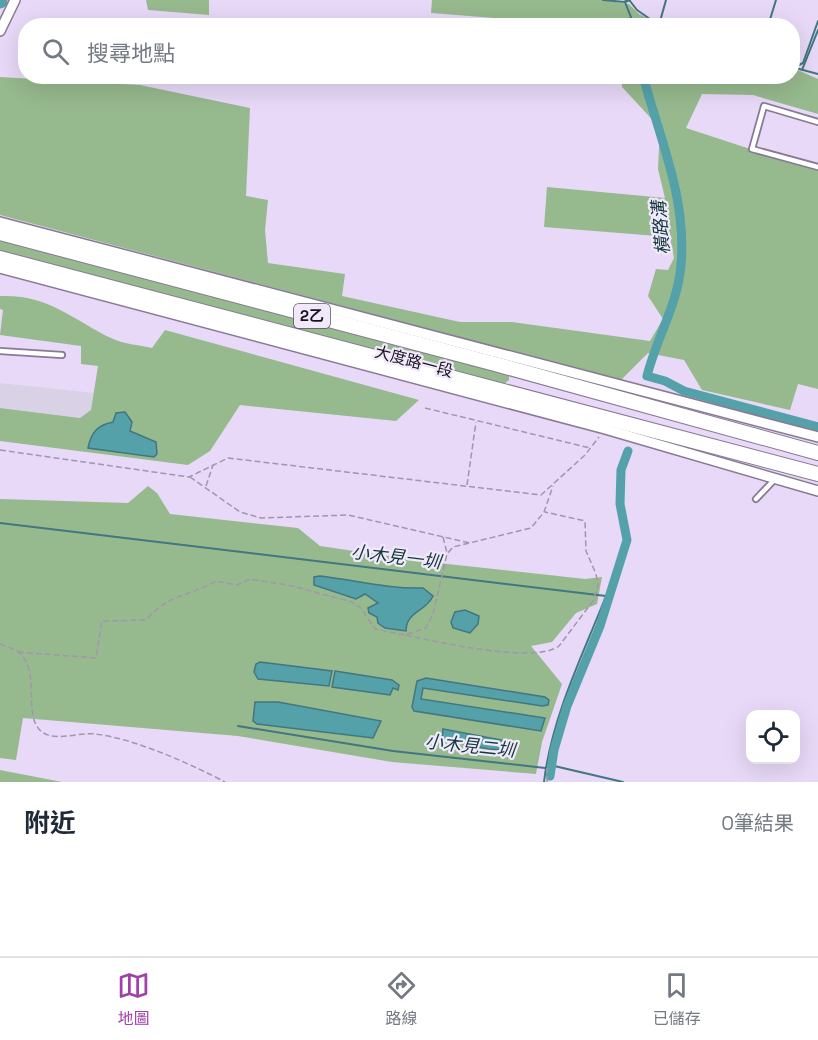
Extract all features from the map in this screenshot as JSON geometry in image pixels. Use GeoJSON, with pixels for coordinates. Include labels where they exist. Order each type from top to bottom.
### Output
{"type":"FeatureCollection","features":[{"type":"Feature","properties":{"kind":"main road","name":"大度路一段"},"geometry":{"type":"LineString","coordinates":[[0,233],[626,394],[818,453]]}},
{"type":"Feature","properties":{"kind":"main road","name":"大度路一段"},"geometry":{"type":"LineString","coordinates":[[0,258],[619,427],[818,474]]}},
{"type":"Feature","properties":{"kind":"street"},"geometry":{"type":"LineString","coordinates":[[0,31],[15,0]]}},
{"type":"Feature","properties":{"kind":"street","name":"大度路一段"},"geometry":{"type":"LineString","coordinates":[[0,222],[626,394]]}},
{"type":"Feature","properties":{"kind":"street","name":"大度路一段"},"geometry":{"type":"LineString","coordinates":[[0,268],[605,429],[619,427]]}},
{"type":"Feature","properties":{"kind":"street","name":"大度路一段"},"geometry":{"type":"LineString","coordinates":[[655,402],[818,437]]}},
{"type":"Feature","properties":{"kind":"street","name":"大度路一段"},"geometry":{"type":"LineString","coordinates":[[646,434],[818,491]]}},
{"type":"Feature","properties":{"kind":"lane"},"geometry":{"type":"LineString","coordinates":[[818,122],[764,106],[752,149],[818,167]]}},
{"type":"Feature","properties":{"kind":"lane"},"geometry":{"type":"LineString","coordinates":[[0,351],[62,356]]}},
{"type":"Feature","properties":{"kind":"lane"},"geometry":{"type":"LineString","coordinates":[[756,499],[776,478]]}},
{"type":"Feature","properties":{"kind":"path"},"geometry":{"type":"LineString","coordinates":[[425,408],[590,448]]}},
{"type":"Feature","properties":{"kind":"path"},"geometry":{"type":"LineString","coordinates":[[467,486],[476,422]]}},
{"type":"Feature","properties":{"kind":"path"},"geometry":{"type":"LineString","coordinates":[[189,477],[228,458],[541,495],[553,486],[590,448],[605,429]]}},
{"type":"Feature","properties":{"kind":"path"},"geometry":{"type":"LineString","coordinates":[[0,450],[189,477],[240,512],[261,518],[348,515],[471,544]]}},
{"type":"Feature","properties":{"kind":"path"},"geometry":{"type":"LineString","coordinates":[[204,487],[208,483],[213,465]]}},
{"type":"Feature","properties":{"kind":"path"},"geometry":{"type":"LineString","coordinates":[[405,635],[426,628],[433,614],[447,554],[453,547],[531,528],[544,512],[553,486]]}},
{"type":"Feature","properties":{"kind":"path"},"geometry":{"type":"LineString","coordinates":[[0,644],[18,652],[96,658],[102,621],[146,620],[172,597],[198,591],[216,581],[237,585],[250,579],[292,586],[352,602],[361,608],[375,629],[444,644],[528,654],[552,651],[559,646],[593,601],[598,585],[586,551],[585,521],[544,512]]}},
{"type":"Feature","properties":{"kind":"path"},"geometry":{"type":"LineString","coordinates":[[442,537],[447,554]]}},
{"type":"Feature","properties":{"kind":"path"},"geometry":{"type":"LineString","coordinates":[[18,652],[31,674],[32,714],[39,730],[50,737],[95,734],[116,738],[199,769],[225,782]]}},
{"type":"Feature","properties":{"kind":"path"},"geometry":{"type":"LineString","coordinates":[[547,768],[547,782]]}},
{"type":"Feature","properties":{"kind":"shaded area"},"geometry":{"type":"Polygon","coordinates":[[[146,0],[209,0],[209,15],[148,10],[146,0]]]}},
{"type":"Feature","properties":{"kind":"shaded area"},"geometry":{"type":"Polygon","coordinates":[[[432,0],[603,0],[629,4],[647,18],[495,18],[431,13],[432,0]]]}},
{"type":"Feature","properties":{"kind":"shaded area"},"geometry":{"type":"Polygon","coordinates":[[[800,71],[818,79],[818,114],[753,95],[702,94],[686,128],[818,171],[818,389],[798,384],[790,410],[702,390],[684,360],[648,353],[621,380],[0,215],[0,77],[18,78],[18,84],[140,85],[250,108],[246,196],[268,200],[265,230],[268,263],[345,274],[342,296],[460,322],[512,322],[650,341],[663,319],[648,296],[656,269],[668,270],[674,258],[670,237],[544,227],[547,187],[665,198],[658,169],[660,128],[622,84],[800,84],[800,71]]]}},
{"type":"Feature","properties":{"kind":"shaded area"},"geometry":{"type":"Polygon","coordinates":[[[0,239],[509,373],[509,380],[504,384],[471,376],[0,252],[0,239]]]}},
{"type":"Feature","properties":{"kind":"shaded area"},"geometry":{"type":"Polygon","coordinates":[[[0,296],[17,296],[46,303],[111,338],[126,343],[152,348],[165,330],[419,400],[396,421],[240,405],[210,451],[188,465],[0,441],[0,408],[80,418],[91,410],[98,366],[81,364],[81,346],[0,335],[3,310],[0,309],[0,296]]]}},
{"type":"Feature","properties":{"kind":"shaded area"},"geometry":{"type":"Polygon","coordinates":[[[0,383],[95,393],[91,410],[80,418],[0,408],[0,383]]]}},
{"type":"Feature","properties":{"kind":"shaded area"},"geometry":{"type":"Polygon","coordinates":[[[125,412],[132,422],[130,431],[156,442],[157,454],[154,457],[88,448],[96,430],[113,422],[116,413],[125,412]]]}},
{"type":"Feature","properties":{"kind":"shaded area"},"geometry":{"type":"Polygon","coordinates":[[[148,486],[157,493],[170,514],[298,528],[320,546],[429,562],[585,579],[602,577],[597,604],[576,613],[552,642],[531,646],[562,684],[542,742],[536,774],[392,762],[238,736],[23,718],[16,760],[0,758],[0,499],[128,503],[148,486]]]}},
{"type":"Feature","properties":{"kind":"shaded area"},"geometry":{"type":"Polygon","coordinates":[[[314,577],[384,586],[423,588],[433,596],[409,619],[406,631],[385,628],[378,623],[377,617],[369,613],[368,608],[378,603],[365,594],[356,599],[314,585],[314,577]]]}},
{"type":"Feature","properties":{"kind":"shaded area"},"geometry":{"type":"Polygon","coordinates":[[[465,610],[479,616],[478,624],[470,633],[453,628],[451,622],[455,612],[465,610]]]}},
{"type":"Feature","properties":{"kind":"shaded area"},"geometry":{"type":"Polygon","coordinates":[[[260,662],[332,671],[329,686],[258,679],[254,672],[256,664],[260,662]]]}},
{"type":"Feature","properties":{"kind":"shaded area"},"geometry":{"type":"Polygon","coordinates":[[[335,671],[392,680],[399,685],[398,690],[393,688],[390,695],[332,687],[335,671]]]}},
{"type":"Feature","properties":{"kind":"shaded area"},"geometry":{"type":"Polygon","coordinates":[[[426,678],[545,697],[549,700],[548,705],[542,706],[423,688],[421,699],[545,718],[541,731],[414,711],[412,707],[417,681],[426,678]]]}},
{"type":"Feature","properties":{"kind":"shaded area"},"geometry":{"type":"Polygon","coordinates":[[[255,702],[278,702],[381,721],[373,738],[257,724],[253,721],[255,702]]]}},
{"type":"Feature","properties":{"kind":"shaded area"},"geometry":{"type":"Polygon","coordinates":[[[443,729],[507,741],[506,750],[488,749],[442,739],[443,729]]]}},
{"type":"Feature","properties":{"kind":"shaded area"},"geometry":{"type":"Polygon","coordinates":[[[0,770],[62,782],[0,782],[0,770]]]}},
{"type":"Feature","properties":{"kind":"waterway"},"geometry":{"type":"LineString","coordinates":[[603,0],[625,2],[626,0]]}},
{"type":"Feature","properties":{"kind":"waterway","name":"橫路溝"},"geometry":{"type":"LineString","coordinates":[[630,0],[625,2],[631,18]]}},
{"type":"Feature","properties":{"kind":"waterway"},"geometry":{"type":"LineString","coordinates":[[661,18],[666,0]]}},
{"type":"Feature","properties":{"kind":"waterway"},"geometry":{"type":"LineString","coordinates":[[770,18],[776,0]]}},
{"type":"Feature","properties":{"kind":"waterway"},"geometry":{"type":"LineString","coordinates":[[630,1],[637,10],[648,18]]}},
{"type":"Feature","properties":{"kind":"waterway"},"geometry":{"type":"LineString","coordinates":[[800,64],[803,63],[818,21]]}},
{"type":"Feature","properties":{"kind":"waterway"},"geometry":{"type":"LineString","coordinates":[[802,70],[818,30]]}},
{"type":"Feature","properties":{"kind":"waterway"},"geometry":{"type":"LineString","coordinates":[[800,69],[818,74]]}},
{"type":"Feature","properties":{"kind":"waterway","name":"橫路溝"},"geometry":{"type":"LineString","coordinates":[[645,84],[671,169],[682,241],[676,294],[647,376],[665,381],[684,391],[818,427]]}},
{"type":"Feature","properties":{"kind":"waterway"},"geometry":{"type":"LineString","coordinates":[[550,776],[554,750],[567,706],[600,626],[627,540],[620,504],[621,470],[628,451]]}},
{"type":"Feature","properties":{"kind":"waterway","name":"小木見一圳"},"geometry":{"type":"LineString","coordinates":[[0,523],[606,596],[561,710],[544,782]]}},
{"type":"Feature","properties":{"kind":"waterway","name":"小木見二圳"},"geometry":{"type":"LineString","coordinates":[[238,726],[393,751],[545,768]]}},
{"type":"Feature","properties":{"kind":"waterway"},"geometry":{"type":"LineString","coordinates":[[545,768],[550,765],[623,782]]}}]}
